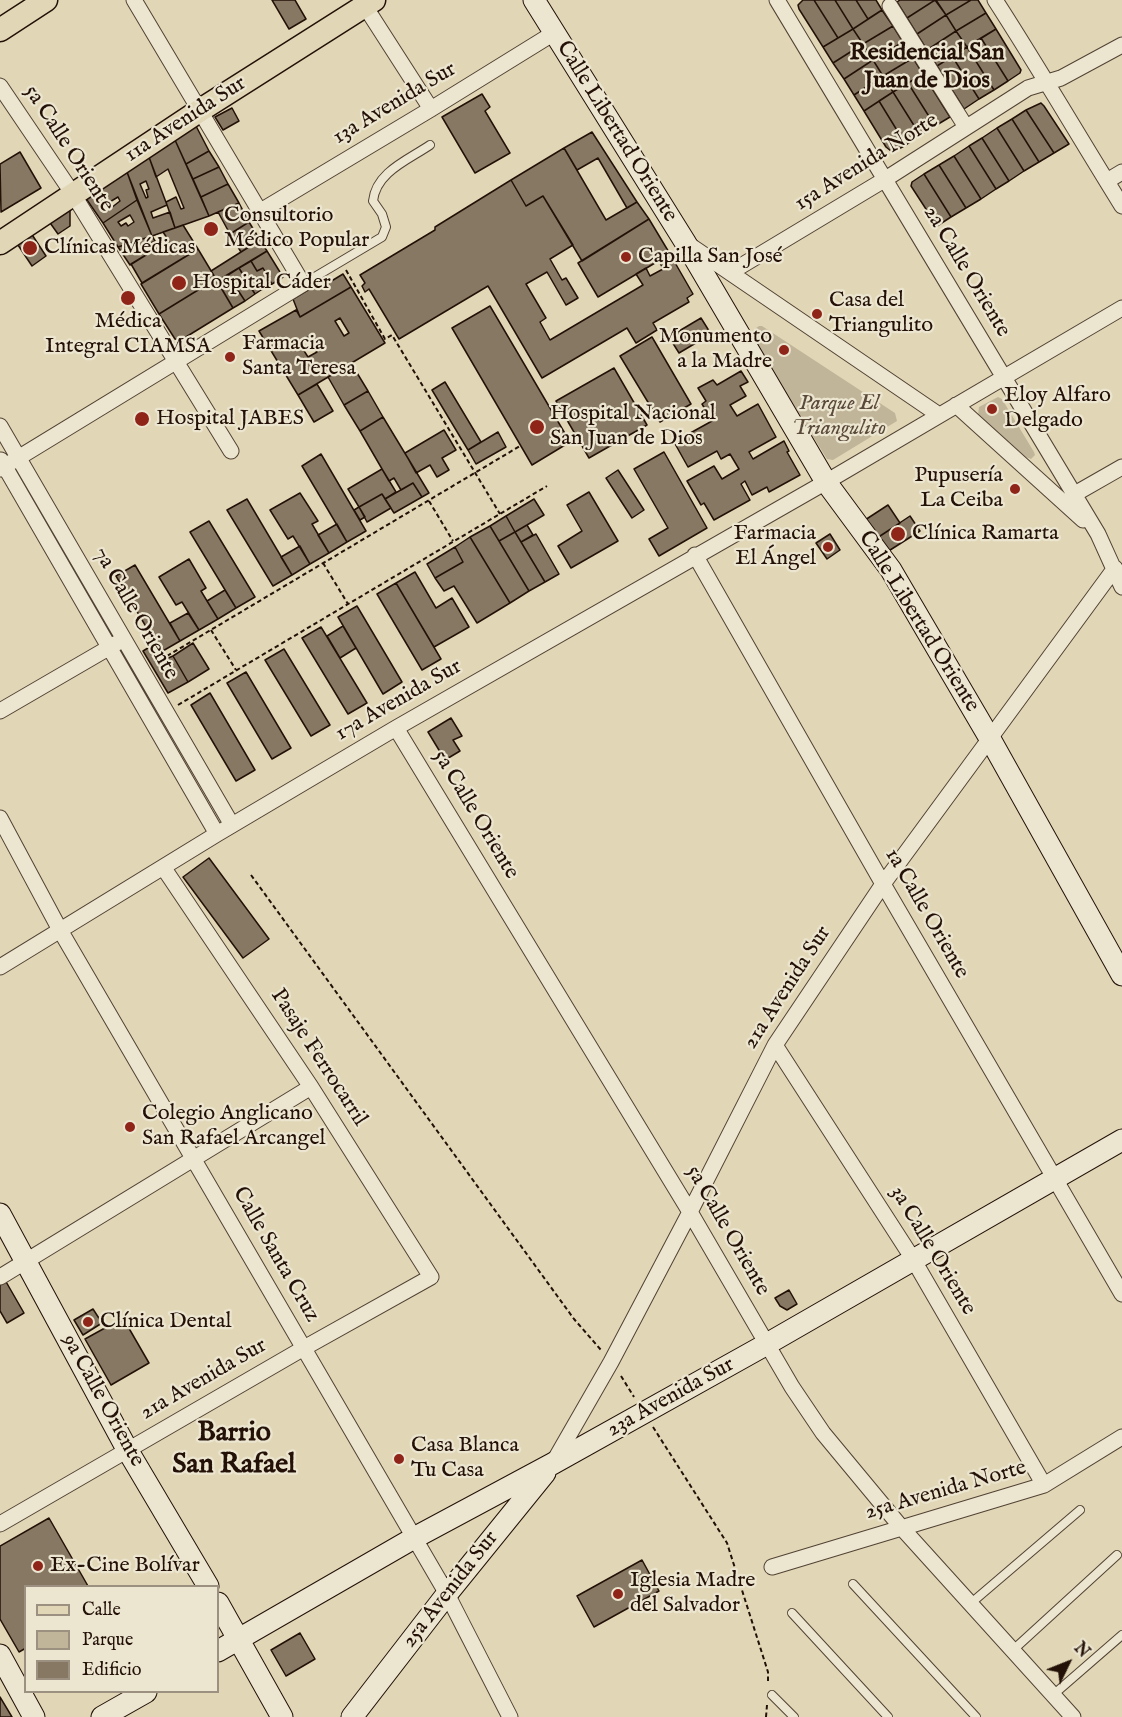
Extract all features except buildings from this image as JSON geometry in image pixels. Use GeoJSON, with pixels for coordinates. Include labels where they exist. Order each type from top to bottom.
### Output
{"type":"FeatureCollection","features":[{"type":"Feature","properties":{"kind":"main road"},"geometry":{"type":"LineString","coordinates":[[0,30],[46,0]]}},
{"type":"Feature","properties":{"kind":"main road","name":"Calle Libertad Oriente"},"geometry":{"type":"LineString","coordinates":[[534,0],[685,242],[826,482],[891,570],[989,737],[1122,975]]}},
{"type":"Feature","properties":{"kind":"main road","name":"11a Avenida Sur"},"geometry":{"type":"LineString","coordinates":[[0,243],[366,2]]}},
{"type":"Feature","properties":{"kind":"main road","name":"23a Avenida Sur"},"geometry":{"type":"LineString","coordinates":[[219,1650],[414,1538],[767,1344],[1122,1140]]}},
{"type":"Feature","properties":{"kind":"main road","name":"9a Calle Oriente"},"geometry":{"type":"LineString","coordinates":[[0,1214],[128,1450],[207,1585]]}},
{"type":"Feature","properties":{"kind":"main road","name":"25a Avenida Sur"},"geometry":{"type":"LineString","coordinates":[[352,1717],[552,1464]]}},
{"type":"Feature","properties":{"kind":"main road"},"geometry":{"type":"LineString","coordinates":[[219,1605],[282,1717]]}},
{"type":"Feature","properties":{"kind":"main road"},"geometry":{"type":"LineString","coordinates":[[0,1655],[34,1717]]}},
{"type":"Feature","properties":{"kind":"main road"},"geometry":{"type":"LineString","coordinates":[[102,1717],[144,1693]]}},
{"type":"Feature","properties":{"kind":"street"},"geometry":{"type":"LineString","coordinates":[[2,465],[18,458],[303,284],[134,0]]}},
{"type":"Feature","properties":{"kind":"street","name":"2a Calle Oriente"},"geometry":{"type":"LineString","coordinates":[[777,0],[1098,534],[1118,570],[1122,587]]}},
{"type":"Feature","properties":{"kind":"street"},"geometry":{"type":"LineString","coordinates":[[995,0],[1048,82],[1122,206]]}},
{"type":"Feature","properties":{"kind":"street"},"geometry":{"type":"LineString","coordinates":[[366,2],[431,110]]}},
{"type":"Feature","properties":{"kind":"street"},"geometry":{"type":"LineString","coordinates":[[890,6],[966,127]]}},
{"type":"Feature","properties":{"kind":"street","name":"13a Avenida Sur"},"geometry":{"type":"LineString","coordinates":[[259,212],[431,110],[554,33]]}},
{"type":"Feature","properties":{"kind":"street","name":"15a Avenida Norte"},"geometry":{"type":"LineString","coordinates":[[731,272],[884,180],[1028,88],[1061,78],[1122,45]]}},
{"type":"Feature","properties":{"kind":"street","name":"5a Calle Oriente"},"geometry":{"type":"LineString","coordinates":[[0,86],[72,195],[231,451]]}},
{"type":"Feature","properties":{"kind":"street"},"geometry":{"type":"LineString","coordinates":[[1107,181],[1122,172]]}},
{"type":"Feature","properties":{"kind":"street"},"geometry":{"type":"LineString","coordinates":[[685,242],[939,415]]}},
{"type":"Feature","properties":{"kind":"street","name":"17a Avenida Sur"},"geometry":{"type":"LineString","coordinates":[[0,967],[396,728],[826,482],[1122,308]]}},
{"type":"Feature","properties":{"kind":"street"},"geometry":{"type":"LineString","coordinates":[[956,405],[1098,534]]}},
{"type":"Feature","properties":{"kind":"street","name":"7a Calle Oriente"},"geometry":{"type":"LineString","coordinates":[[0,426],[232,825]]}},
{"type":"Feature","properties":{"kind":"street","name":"7a Calle Oriente"},"geometry":{"type":"LineString","coordinates":[[2,465],[217,834]]}},
{"type":"Feature","properties":{"kind":"street"},"geometry":{"type":"LineString","coordinates":[[1073,495],[1122,467]]}},
{"type":"Feature","properties":{"kind":"street","name":"1a Calle Oriente"},"geometry":{"type":"LineString","coordinates":[[695,555],[882,884],[1122,1294]]}},
{"type":"Feature","properties":{"kind":"street","name":"21a Avenida Sur"},"geometry":{"type":"LineString","coordinates":[[552,1464],[611,1362],[775,1045],[882,884],[989,737],[1118,570]]}},
{"type":"Feature","properties":{"kind":"street"},"geometry":{"type":"LineString","coordinates":[[0,711],[124,639]]}},
{"type":"Feature","properties":{"kind":"street","name":"5a Calle Oriente"},"geometry":{"type":"LineString","coordinates":[[396,728],[690,1212],[792,1388],[823,1433],[901,1527],[1074,1717]]}},
{"type":"Feature","properties":{"kind":"street","name":"Calle Santa Cruz"},"geometry":{"type":"LineString","coordinates":[[0,818],[60,930],[447,1594],[510,1717]]}},
{"type":"Feature","properties":{"kind":"street","name":"Pasaje Ferrocarril"},"geometry":{"type":"LineString","coordinates":[[163,867],[311,1087],[431,1277]]}},
{"type":"Feature","properties":{"kind":"street","name":"3a Calle Oriente"},"geometry":{"type":"LineString","coordinates":[[775,1045],[913,1259],[1044,1485]]}},
{"type":"Feature","properties":{"kind":"street"},"geometry":{"type":"LineString","coordinates":[[0,1277],[311,1087]]}},
{"type":"Feature","properties":{"kind":"street","name":"21a Avenida Sur"},"geometry":{"type":"LineString","coordinates":[[0,1524],[431,1277]]}},
{"type":"Feature","properties":{"kind":"street","name":"25a Avenida Norte"},"geometry":{"type":"LineString","coordinates":[[772,1567],[1044,1485],[1122,1437]]}},
{"type":"Feature","properties":{"kind":"lane"},"geometry":{"type":"LineString","coordinates":[[303,284],[382,237],[386,227],[382,214],[373,201],[377,184],[385,174],[430,145]]}},
{"type":"Feature","properties":{"kind":"lane"},"geometry":{"type":"LineString","coordinates":[[970,1604],[1080,1509]]}},
{"type":"Feature","properties":{"kind":"lane"},"geometry":{"type":"LineString","coordinates":[[1012,1651],[1117,1555]]}},
{"type":"Feature","properties":{"kind":"lane"},"geometry":{"type":"LineString","coordinates":[[853,1584],[976,1717]]}},
{"type":"Feature","properties":{"kind":"lane"},"geometry":{"type":"LineString","coordinates":[[792,1613],[888,1717]]}},
{"type":"Feature","properties":{"kind":"lane"},"geometry":{"type":"LineString","coordinates":[[1053,1695],[1122,1635]]}},
{"type":"Feature","properties":{"kind":"lane"},"geometry":{"type":"LineString","coordinates":[[770,1695],[794,1717]]}},
{"type":"Feature","properties":{"kind":"path"},"geometry":{"type":"LineString","coordinates":[[342,262],[385,339],[392,335],[500,514]]}},
{"type":"Feature","properties":{"kind":"path"},"geometry":{"type":"LineString","coordinates":[[167,656],[520,446]]}},
{"type":"Feature","properties":{"kind":"path"},"geometry":{"type":"LineString","coordinates":[[173,708],[547,486]]}},
{"type":"Feature","properties":{"kind":"path"},"geometry":{"type":"LineString","coordinates":[[429,501],[453,541]]}},
{"type":"Feature","properties":{"kind":"path"},"geometry":{"type":"LineString","coordinates":[[323,563],[348,604]]}},
{"type":"Feature","properties":{"kind":"path"},"geometry":{"type":"LineString","coordinates":[[211,630],[236,670]]}},
{"type":"Feature","properties":{"kind":"path"},"geometry":{"type":"LineString","coordinates":[[251,875],[574,1319],[611,1362],[727,1543],[768,1672],[770,1695]]}},
{"type":"Feature","properties":{"kind":"path"},"geometry":{"type":"LineString","coordinates":[[766,1717],[767,1706]]}},
{"type":"Feature","properties":{"kind":"green space","name":"Parque El Triangulito"},"geometry":{"type":"Polygon","coordinates":[[[759,326],[895,413],[897,421],[833,460],[827,459],[751,337],[752,331],[759,326]]]}},
{"type":"Feature","properties":{"kind":"green space"},"geometry":{"type":"Polygon","coordinates":[[[998,397],[1002,399],[1034,452],[1035,455],[1031,459],[978,415],[979,407],[998,397]]]}},
{"type":"Feature","properties":{"kind":"place","name":"Consultorio Médico Popular"},"geometry":{"type":"Point","coordinates":[211,229]}},
{"type":"Feature","properties":{"kind":"place","name":"Clínicas Médicas"},"geometry":{"type":"Point","coordinates":[30,248]}},
{"type":"Feature","properties":{"kind":"place","name":"Capilla San José"},"geometry":{"type":"Point","coordinates":[626,257]}},
{"type":"Feature","properties":{"kind":"place","name":"Hospital Cáder"},"geometry":{"type":"Point","coordinates":[179,283]}},
{"type":"Feature","properties":{"kind":"place","name":"Médica Integral CIAMSA"},"geometry":{"type":"Point","coordinates":[128,298]}},
{"type":"Feature","properties":{"kind":"place","name":"Casa del Triangulito"},"geometry":{"type":"Point","coordinates":[817,314]}},
{"type":"Feature","properties":{"kind":"place","name":"Monumento a la Madre"},"geometry":{"type":"Point","coordinates":[784,350]}},
{"type":"Feature","properties":{"kind":"place","name":"Farmacia Santa Teresa"},"geometry":{"type":"Point","coordinates":[230,357]}},
{"type":"Feature","properties":{"kind":"place","name":"Eloy Alfaro Delgado"},"geometry":{"type":"Point","coordinates":[992,409]}},
{"type":"Feature","properties":{"kind":"place","name":"Hospital JABES"},"geometry":{"type":"Point","coordinates":[142,419]}},
{"type":"Feature","properties":{"kind":"place","name":"Hospital Nacional San Juan de Dios"},"geometry":{"type":"Point","coordinates":[537,427]}},
{"type":"Feature","properties":{"kind":"place","name":"Pupusería La Ceiba"},"geometry":{"type":"Point","coordinates":[1015,489]}},
{"type":"Feature","properties":{"kind":"place","name":"Clínica Ramarta"},"geometry":{"type":"Point","coordinates":[898,534]}},
{"type":"Feature","properties":{"kind":"place","name":"Farmacia El Ángel"},"geometry":{"type":"Point","coordinates":[828,547]}},
{"type":"Feature","properties":{"kind":"place","name":"Colegio Anglicano San Rafael Arcangel"},"geometry":{"type":"Point","coordinates":[130,1127]}},
{"type":"Feature","properties":{"kind":"place","name":"Clínica Dental"},"geometry":{"type":"Point","coordinates":[88,1322]}},
{"type":"Feature","properties":{"kind":"place","name":"Casa Blanca Tu Casa"},"geometry":{"type":"Point","coordinates":[399,1459]}},
{"type":"Feature","properties":{"kind":"place","name":"Ex-Cine Bolívar"},"geometry":{"type":"Point","coordinates":[38,1566]}},
{"type":"Feature","properties":{"kind":"place","name":"Iglesia Madre del Salvador"},"geometry":{"type":"Point","coordinates":[618,1594]}},
{"type":"Feature","properties":{"kind":"district","name":"Residencial San Juan de Dios"},"geometry":{"type":"Point","coordinates":[927,68]}},
{"type":"Feature","properties":{"kind":"district","name":"Barrio San Rafael"},"geometry":{"type":"Point","coordinates":[234,1450]}}]}
